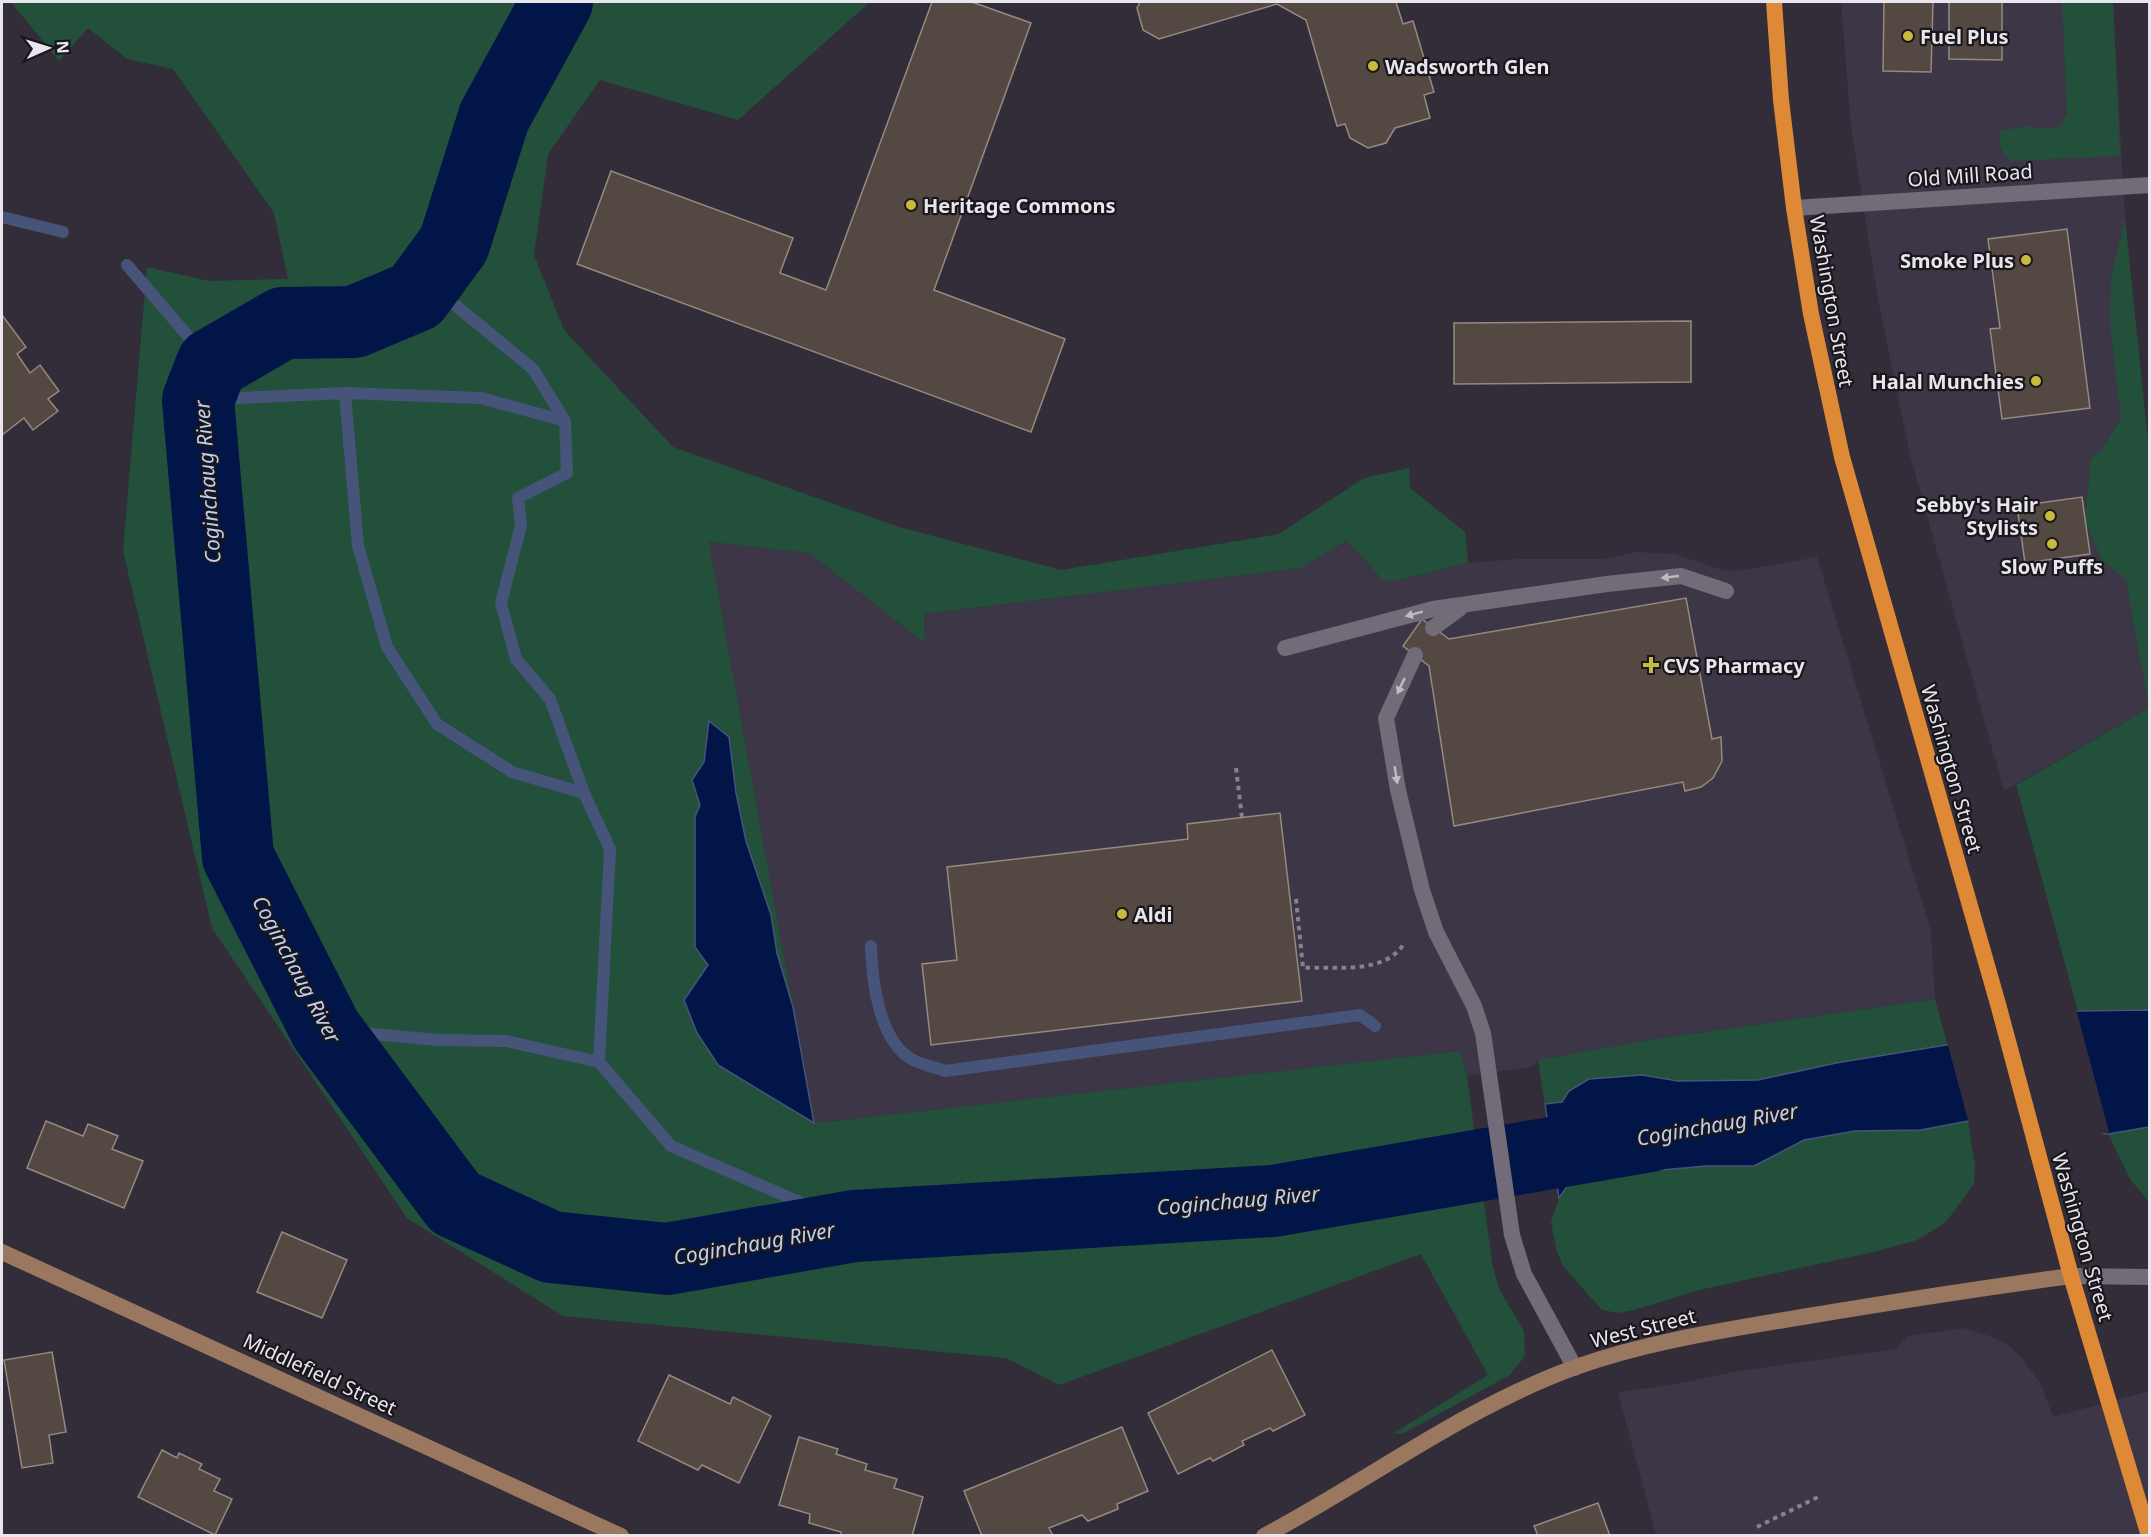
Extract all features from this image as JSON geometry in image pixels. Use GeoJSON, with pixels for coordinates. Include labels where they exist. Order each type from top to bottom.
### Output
{"type":"FeatureCollection","features":[{"type":"Feature","properties":{"kind":"highway","name":"Washington Street"},"geometry":{"type":"LineString","coordinates":[[1774,2],[1781,100],[1794,208],[1820,360],[1856,513],[1998,1004],[2071,1276],[2149,1536]]}},
{"type":"Feature","properties":{"kind":"main road","name":"Middlefield Street"},"geometry":{"type":"LineString","coordinates":[[2,1252],[621,1536]]}},
{"type":"Feature","properties":{"kind":"main road","name":"West Street"},"geometry":{"type":"LineString","coordinates":[[1264,1536],[1453,1427],[1511,1396],[1575,1368],[1641,1347],[1698,1335],[1968,1290],[2071,1276]]}},
{"type":"Feature","properties":{"kind":"street","name":"Old Mill Road"},"geometry":{"type":"LineString","coordinates":[[1794,208],[2150,185]]}},
{"type":"Feature","properties":{"kind":"street"},"geometry":{"type":"LineString","coordinates":[[1285,648],[1433,609],[1468,603],[1681,576],[1726,591]]}},
{"type":"Feature","properties":{"kind":"street"},"geometry":{"type":"LineString","coordinates":[[1433,628],[1448,614],[1468,603]]}},
{"type":"Feature","properties":{"kind":"street"},"geometry":{"type":"LineString","coordinates":[[1415,655],[1386,718],[1398,790],[1422,890],[1436,932],[1479,1019],[1490,1071],[1512,1235],[1524,1274],[1575,1368]]}},
{"type":"Feature","properties":{"kind":"street"},"geometry":{"type":"LineString","coordinates":[[2071,1276],[2150,1277]]}},
{"type":"Feature","properties":{"kind":"path"},"geometry":{"type":"LineString","coordinates":[[1236,768],[1242,818]]}},
{"type":"Feature","properties":{"kind":"path"},"geometry":{"type":"LineString","coordinates":[[1296,899],[1303,968],[1375,964],[1397,954],[1403,945]]}},
{"type":"Feature","properties":{"kind":"path"},"geometry":{"type":"LineString","coordinates":[[1757,1527],[1818,1497]]}},
{"type":"Feature","properties":{"kind":"shaded area"},"geometry":{"type":"Polygon","coordinates":[[[1841,2],[2113,2],[2125,218],[2149,460],[2149,708],[2004,791],[1910,455],[1878,300],[1851,127],[1841,2]]]}},
{"type":"Feature","properties":{"kind":"shaded area"},"geometry":{"type":"Polygon","coordinates":[[[1347,541],[1400,580],[1468,563],[1517,559],[1605,559],[1635,552],[1675,554],[1725,571],[1744,570],[1817,557],[1931,931],[1935,999],[1649,1040],[1539,1060],[1531,1067],[1467,1076],[1460,1051],[814,1123],[709,542],[809,553],[925,642],[924,614],[1299,568],[1347,541]]]}},
{"type":"Feature","properties":{"kind":"shaded area"},"geometry":{"type":"Polygon","coordinates":[[[1963,1328],[2007,1344],[2019,1355],[2041,1384],[2053,1417],[2149,1391],[2149,1535],[1656,1535],[1618,1392],[1670,1385],[1739,1371],[1895,1349],[1908,1336],[1963,1328]]]}},
{"type":"Feature","properties":{"kind":"green space"},"geometry":{"type":"Polygon","coordinates":[[[11,2],[870,2],[738,120],[600,80],[548,154],[534,255],[564,330],[673,447],[899,527],[1061,570],[1279,534],[1364,478],[1409,468],[1410,488],[1465,532],[1468,563],[1400,580],[1384,581],[1347,541],[1300,568],[924,614],[925,643],[809,553],[709,542],[814,1123],[1460,1051],[1467,1076],[1492,1262],[1499,1289],[1524,1331],[1525,1356],[1510,1375],[1404,1433],[1392,1434],[1488,1375],[1421,1254],[1059,1385],[1006,1358],[563,1316],[407,1218],[212,928],[123,551],[147,267],[209,281],[288,279],[274,213],[173,69],[127,59],[88,28],[59,61],[11,2]]]}},
{"type":"Feature","properties":{"kind":"green space"},"geometry":{"type":"Polygon","coordinates":[[[2062,2],[2113,2],[2120,156],[2010,161],[2000,147],[2000,131],[2028,126],[2049,129],[2060,126],[2067,113],[2062,2]]]}},
{"type":"Feature","properties":{"kind":"green space"},"geometry":{"type":"Polygon","coordinates":[[[2125,218],[2150,460],[2149,1202],[2130,1179],[2108,1134],[2078,1011],[2016,785],[2149,708],[2126,580],[2101,559],[2085,521],[2091,459],[2102,450],[2121,419],[2110,322],[2111,277],[2125,218]]]}},
{"type":"Feature","properties":{"kind":"green space"},"geometry":{"type":"Polygon","coordinates":[[[1935,999],[1968,1121],[1975,1165],[1974,1184],[1945,1223],[1917,1240],[1878,1251],[1699,1290],[1618,1313],[1602,1310],[1563,1266],[1556,1249],[1551,1222],[1559,1198],[1538,1060],[1649,1040],[1935,999]]]}},
{"type":"Feature","properties":{"kind":"water"},"geometry":{"type":"Polygon","coordinates":[[[709,721],[729,737],[736,793],[746,841],[771,915],[777,953],[793,1007],[814,1123],[718,1065],[697,1033],[684,1000],[708,965],[695,947],[695,817],[700,805],[692,780],[704,762],[709,721]]]}},
{"type":"Feature","properties":{"kind":"water"},"geometry":{"type":"Polygon","coordinates":[[[2149,1010],[2149,1127],[2108,1134],[1968,1121],[1921,1130],[1855,1131],[1804,1140],[1754,1166],[1706,1166],[1573,1178],[1559,1198],[1545,1104],[1562,1102],[1569,1091],[1589,1079],[1642,1075],[1678,1081],[1758,1080],[1836,1063],[1946,1045],[2078,1011],[2149,1010]]]}},
{"type":"Feature","properties":{"kind":"pier"},"geometry":{"type":"Polygon","coordinates":[[[2076,1009],[2109,1132],[2092,1136],[1969,1124],[1947,1042],[2076,1009]]]}},
{"type":"Feature","properties":{"kind":"building","name":"Heritage Commons"},"geometry":{"type":"Polygon","coordinates":[[[932,2],[972,2],[1031,23],[934,290],[1065,339],[1031,432],[577,264],[611,171],[793,238],[780,273],[826,290],[932,2]]]}},
{"type":"Feature","properties":{"kind":"building","name":"Wadsworth Glen"},"geometry":{"type":"Polygon","coordinates":[[[1140,2],[1396,2],[1403,24],[1413,21],[1434,92],[1424,95],[1430,118],[1395,128],[1386,143],[1368,148],[1350,138],[1345,124],[1337,126],[1306,20],[1277,4],[1159,39],[1143,30],[1137,8],[1140,2]]]}},
{"type":"Feature","properties":{"kind":"building","name":"Fuel Plus"},"geometry":{"type":"Polygon","coordinates":[[[1884,2],[1933,2],[1931,72],[1883,71],[1884,2]]]}},
{"type":"Feature","properties":{"kind":"building"},"geometry":{"type":"Polygon","coordinates":[[[1949,2],[2002,2],[2002,60],[1949,59],[1949,2]]]}},
{"type":"Feature","properties":{"kind":"building"},"geometry":{"type":"Polygon","coordinates":[[[2067,229],[2090,408],[2002,419],[1990,329],[2000,328],[1988,239],[2067,229]]]}},
{"type":"Feature","properties":{"kind":"building"},"geometry":{"type":"Polygon","coordinates":[[[2,315],[26,347],[17,354],[30,373],[40,365],[59,391],[48,399],[58,411],[33,430],[24,418],[2,435],[2,315]]]}},
{"type":"Feature","properties":{"kind":"building"},"geometry":{"type":"Polygon","coordinates":[[[1691,321],[1691,382],[1454,384],[1454,323],[1691,321]]]}},
{"type":"Feature","properties":{"kind":"building"},"geometry":{"type":"Polygon","coordinates":[[[2082,497],[2090,554],[2025,563],[2017,506],[2082,497]]]}},
{"type":"Feature","properties":{"kind":"building","name":"CVS Pharmacy"},"geometry":{"type":"Polygon","coordinates":[[[1686,598],[1712,739],[1721,737],[1722,761],[1713,778],[1701,787],[1685,791],[1683,782],[1454,826],[1429,666],[1403,646],[1422,619],[1449,639],[1686,598]]]}},
{"type":"Feature","properties":{"kind":"building","name":"Aldi"},"geometry":{"type":"Polygon","coordinates":[[[1280,813],[1302,1001],[931,1045],[922,964],[957,960],[947,867],[1188,839],[1187,824],[1280,813]]]}},
{"type":"Feature","properties":{"kind":"building"},"geometry":{"type":"Polygon","coordinates":[[[46,1121],[83,1136],[88,1124],[118,1136],[112,1149],[143,1161],[124,1208],[27,1168],[46,1121]]]}},
{"type":"Feature","properties":{"kind":"building"},"geometry":{"type":"Polygon","coordinates":[[[282,1232],[347,1260],[322,1318],[257,1292],[282,1232]]]}},
{"type":"Feature","properties":{"kind":"building"},"geometry":{"type":"Polygon","coordinates":[[[1272,1350],[1305,1415],[1273,1431],[1270,1428],[1242,1441],[1244,1445],[1213,1461],[1210,1458],[1178,1474],[1148,1413],[1272,1350]]]}},
{"type":"Feature","properties":{"kind":"building"},"geometry":{"type":"Polygon","coordinates":[[[52,1352],[66,1432],[49,1435],[53,1463],[22,1468],[4,1360],[52,1352]]]}},
{"type":"Feature","properties":{"kind":"building"},"geometry":{"type":"Polygon","coordinates":[[[669,1375],[730,1404],[733,1397],[771,1416],[739,1483],[702,1465],[698,1470],[638,1441],[669,1375]]]}},
{"type":"Feature","properties":{"kind":"building"},"geometry":{"type":"Polygon","coordinates":[[[1122,1427],[1148,1491],[1117,1504],[1118,1509],[1088,1521],[1082,1515],[1049,1528],[1052,1534],[1049,1536],[982,1536],[964,1491],[1122,1427]]]}},
{"type":"Feature","properties":{"kind":"building"},"geometry":{"type":"Polygon","coordinates":[[[799,1437],[838,1449],[836,1454],[867,1464],[865,1470],[897,1479],[894,1488],[923,1497],[912,1536],[841,1536],[841,1532],[809,1523],[810,1514],[779,1505],[799,1437]]]}},
{"type":"Feature","properties":{"kind":"building"},"geometry":{"type":"Polygon","coordinates":[[[162,1450],[177,1458],[179,1453],[202,1464],[199,1469],[220,1479],[214,1491],[232,1499],[215,1535],[138,1497],[162,1450]]]}},
{"type":"Feature","properties":{"kind":"building"},"geometry":{"type":"Polygon","coordinates":[[[1598,1503],[1610,1536],[1538,1536],[1534,1526],[1598,1503]]]}},
{"type":"Feature","properties":{"kind":"waterway","name":"Coginchaug River"},"geometry":{"type":"LineString","coordinates":[[557,2],[494,117],[454,244],[416,296],[354,322],[283,323],[212,364],[198,400],[238,857],[326,1030],[455,1203],[551,1247],[667,1259],[854,1226],[1273,1201],[1650,1136]]}},
{"type":"Feature","properties":{"kind":"waterway"},"geometry":{"type":"LineString","coordinates":[[2,217],[63,232]]}},
{"type":"Feature","properties":{"kind":"waterway"},"geometry":{"type":"LineString","coordinates":[[127,265],[212,364]]}},
{"type":"Feature","properties":{"kind":"waterway"},"geometry":{"type":"LineString","coordinates":[[427,282],[533,369],[565,421],[567,473],[518,498],[521,525],[501,603],[516,659],[550,699],[584,793]]}},
{"type":"Feature","properties":{"kind":"waterway"},"geometry":{"type":"LineString","coordinates":[[345,393],[481,398],[565,421]]}},
{"type":"Feature","properties":{"kind":"waterway"},"geometry":{"type":"LineString","coordinates":[[198,400],[345,393],[358,546],[387,647],[437,724],[512,772],[584,793],[610,849],[599,1062],[671,1146],[854,1226]]}},
{"type":"Feature","properties":{"kind":"waterway"},"geometry":{"type":"LineString","coordinates":[[871,946],[876,993],[892,1040],[913,1060],[945,1071],[1360,1015],[1375,1026]]}},
{"type":"Feature","properties":{"kind":"waterway"},"geometry":{"type":"LineString","coordinates":[[326,1030],[439,1040],[506,1041],[599,1062]]}},
{"type":"Feature","properties":{"kind":"place","name":"Fuel Plus"},"geometry":{"type":"Point","coordinates":[1908,36]}},
{"type":"Feature","properties":{"kind":"place","name":"Wadsworth Glen"},"geometry":{"type":"Point","coordinates":[1373,66]}},
{"type":"Feature","properties":{"kind":"place","name":"Heritage Commons"},"geometry":{"type":"Point","coordinates":[911,205]}},
{"type":"Feature","properties":{"kind":"place","name":"Smoke Plus"},"geometry":{"type":"Point","coordinates":[2026,260]}},
{"type":"Feature","properties":{"kind":"place","name":"Halal Munchies"},"geometry":{"type":"Point","coordinates":[2036,381]}},
{"type":"Feature","properties":{"kind":"place","name":"Sebby's Hair Stylists"},"geometry":{"type":"Point","coordinates":[2050,516]}},
{"type":"Feature","properties":{"kind":"place","name":"Slow Puffs"},"geometry":{"type":"Point","coordinates":[2052,544]}},
{"type":"Feature","properties":{"kind":"place","name":"CVS Pharmacy"},"geometry":{"type":"Point","coordinates":[1651,665]}},
{"type":"Feature","properties":{"kind":"place","name":"Aldi"},"geometry":{"type":"Point","coordinates":[1122,914]}}]}
